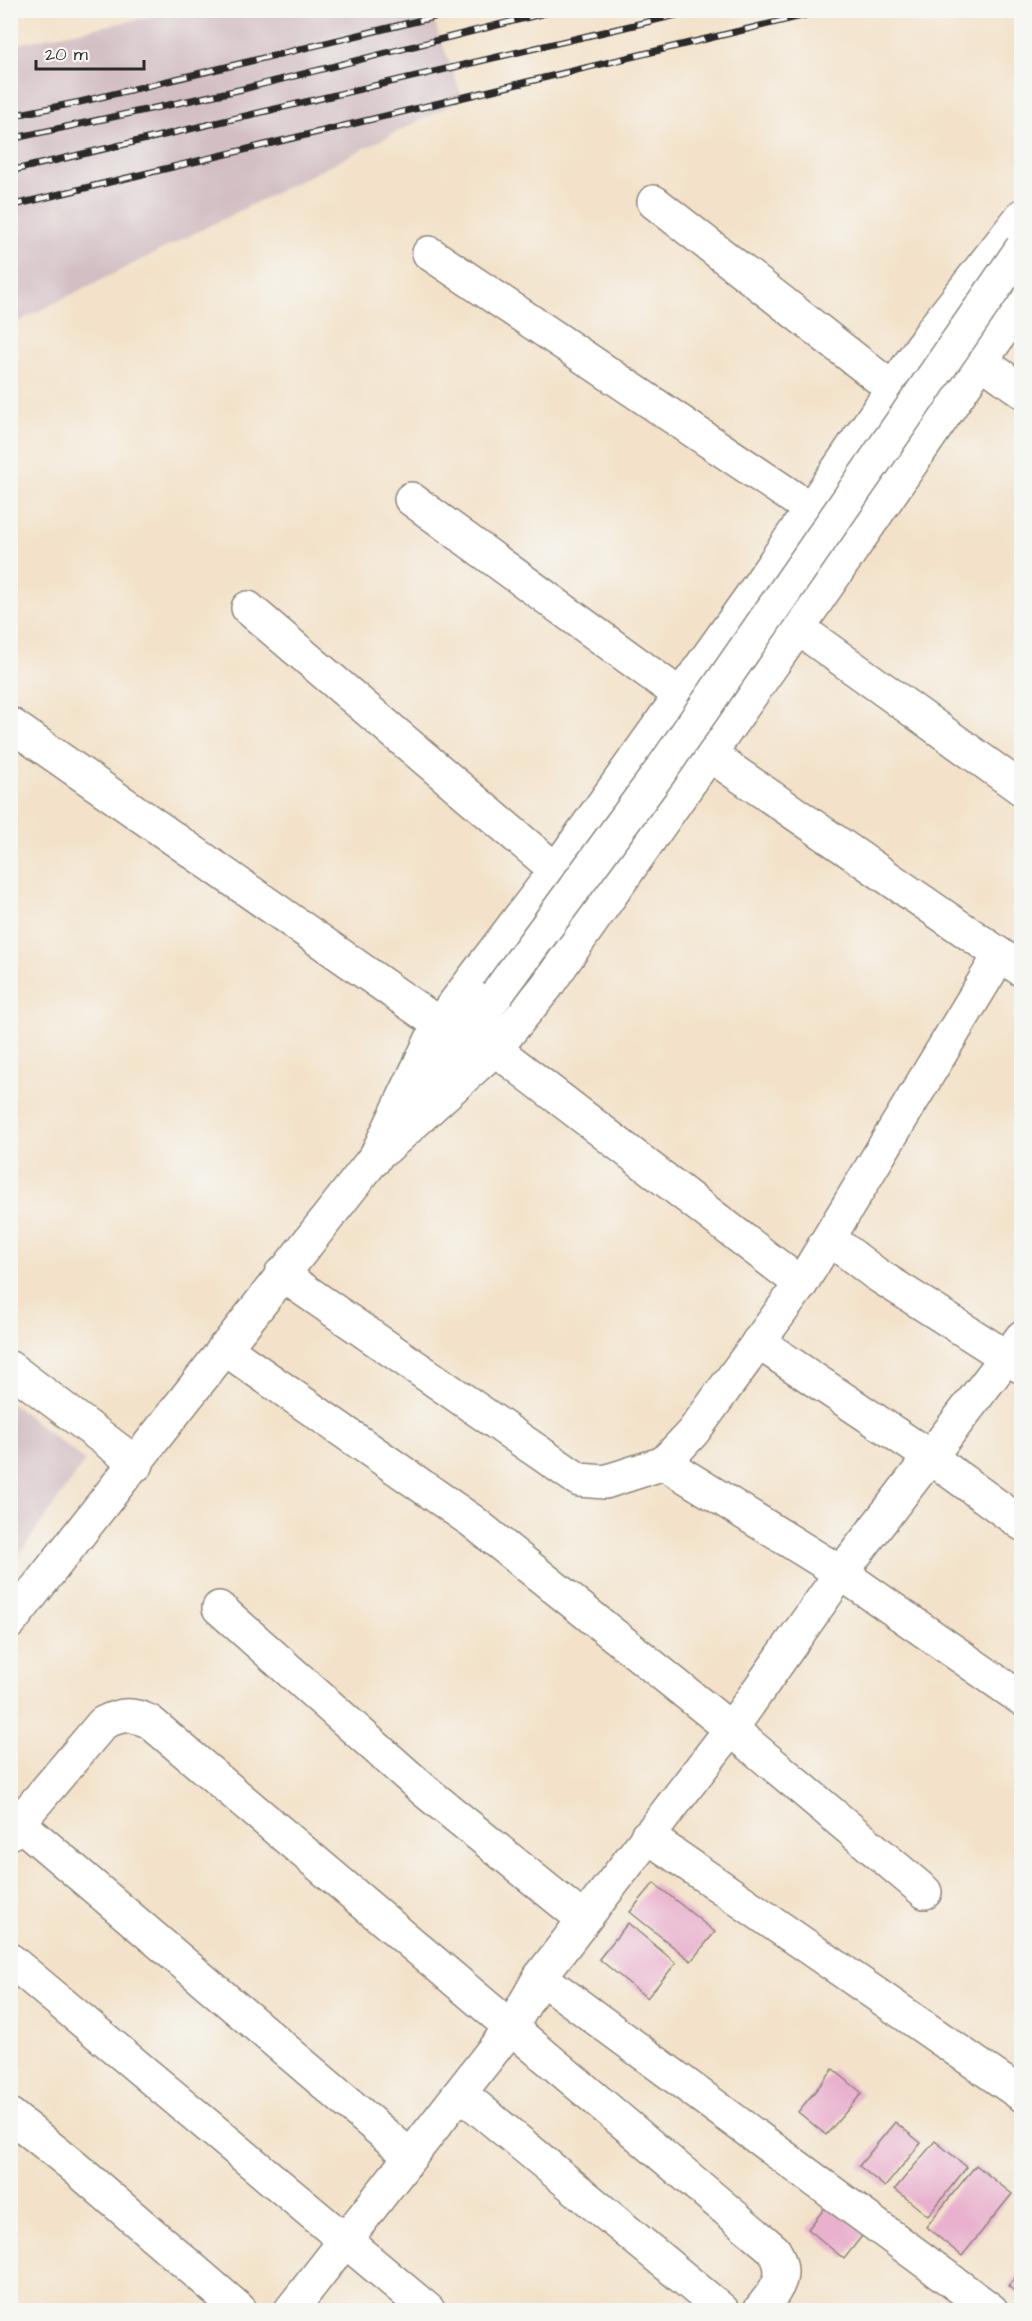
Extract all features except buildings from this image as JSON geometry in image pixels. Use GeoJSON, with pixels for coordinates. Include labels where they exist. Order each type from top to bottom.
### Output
{"type":"FeatureCollection","features":[{"type":"Feature","properties":{"kind":"street"},"geometry":{"type":"LineString","coordinates":[[654,202],[893,389]]}},
{"type":"Feature","properties":{"kind":"street"},"geometry":{"type":"LineString","coordinates":[[374,1160],[439,1024],[556,870],[752,595],[936,327],[1022,216]]}},
{"type":"Feature","properties":{"kind":"street"},"geometry":{"type":"LineString","coordinates":[[10,1622],[137,1464],[281,1274],[374,1160],[662,769],[1022,248]]}},
{"type":"Feature","properties":{"kind":"street"},"geometry":{"type":"LineString","coordinates":[[429,253],[810,509]]}},
{"type":"Feature","properties":{"kind":"street"},"geometry":{"type":"LineString","coordinates":[[374,1160],[495,1049],[546,987],[710,755],[983,362],[1022,302]]}},
{"type":"Feature","properties":{"kind":"street"},"geometry":{"type":"LineString","coordinates":[[936,327],[1022,391]]}},
{"type":"Feature","properties":{"kind":"street"},"geometry":{"type":"LineString","coordinates":[[281,1274],[579,1480],[604,1482],[664,1463],[693,1432],[801,1284],[1011,962],[710,755],[670,708],[411,499]]}},
{"type":"Feature","properties":{"kind":"street"},"geometry":{"type":"LineString","coordinates":[[752,595],[1022,789]]}},
{"type":"Feature","properties":{"kind":"street"},"geometry":{"type":"LineString","coordinates":[[248,608],[556,870]]}},
{"type":"Feature","properties":{"kind":"street"},"geometry":{"type":"LineString","coordinates":[[10,724],[439,1024]]}},
{"type":"Feature","properties":{"kind":"street"},"geometry":{"type":"LineString","coordinates":[[495,1049],[801,1284]]}},
{"type":"Feature","properties":{"kind":"street"},"geometry":{"type":"LineString","coordinates":[[291,2310],[512,2026],[540,1977],[731,1729],[841,1573],[930,1457],[1016,1353],[876,1274],[830,1239]]}},
{"type":"Feature","properties":{"kind":"street"},"geometry":{"type":"LineString","coordinates":[[758,1342],[930,1457],[1022,1524]]}},
{"type":"Feature","properties":{"kind":"street"},"geometry":{"type":"LineString","coordinates":[[224,1348],[471,1521],[731,1729],[925,1892]]}},
{"type":"Feature","properties":{"kind":"street"},"geometry":{"type":"LineString","coordinates":[[10,1368],[137,1464]]}},
{"type":"Feature","properties":{"kind":"street"},"geometry":{"type":"LineString","coordinates":[[664,1463],[841,1573],[1022,1699]]}},
{"type":"Feature","properties":{"kind":"street"},"geometry":{"type":"LineString","coordinates":[[219,1608],[425,1791],[583,1919]]}},
{"type":"Feature","properties":{"kind":"street"},"geometry":{"type":"LineString","coordinates":[[411,2156],[15,1828],[103,1723],[115,1717],[133,1714],[150,1722],[774,2250],[782,2263],[782,2275],[759,2310]]}},
{"type":"Feature","properties":{"kind":"street"},"geometry":{"type":"LineString","coordinates":[[647,1836],[1022,2095]]}},
{"type":"Feature","properties":{"kind":"street"},"geometry":{"type":"LineString","coordinates":[[10,1960],[428,2310]]}},
{"type":"Feature","properties":{"kind":"street"},"geometry":{"type":"LineString","coordinates":[[540,1977],[991,2310]]}},
{"type":"Feature","properties":{"kind":"street"},"geometry":{"type":"LineString","coordinates":[[460,2093],[722,2310]]}},
{"type":"Feature","properties":{"kind":"street"},"geometry":{"type":"LineString","coordinates":[[10,2115],[72,2164],[240,2310]]}},
{"type":"Feature","properties":{"kind":"shaded area"},"geometry":{"type":"Polygon","coordinates":[[[184,10],[430,11],[463,99],[11,325],[11,45],[184,10]]]}},
{"type":"Feature","properties":{"kind":"shaded area"},"geometry":{"type":"Polygon","coordinates":[[[11,1403],[85,1461],[11,1566],[11,1403]]]}},
{"type":"Feature","properties":{"kind":"railway"},"geometry":{"type":"LineString","coordinates":[[10,116],[80,102],[463,10]]}},
{"type":"Feature","properties":{"kind":"railway"},"geometry":{"type":"LineString","coordinates":[[10,139],[243,89],[557,10]]}},
{"type":"Feature","properties":{"kind":"railway"},"geometry":{"type":"LineString","coordinates":[[10,171],[698,10]]}},
{"type":"Feature","properties":{"kind":"railway"},"geometry":{"type":"LineString","coordinates":[[10,206],[827,10]]}}]}
